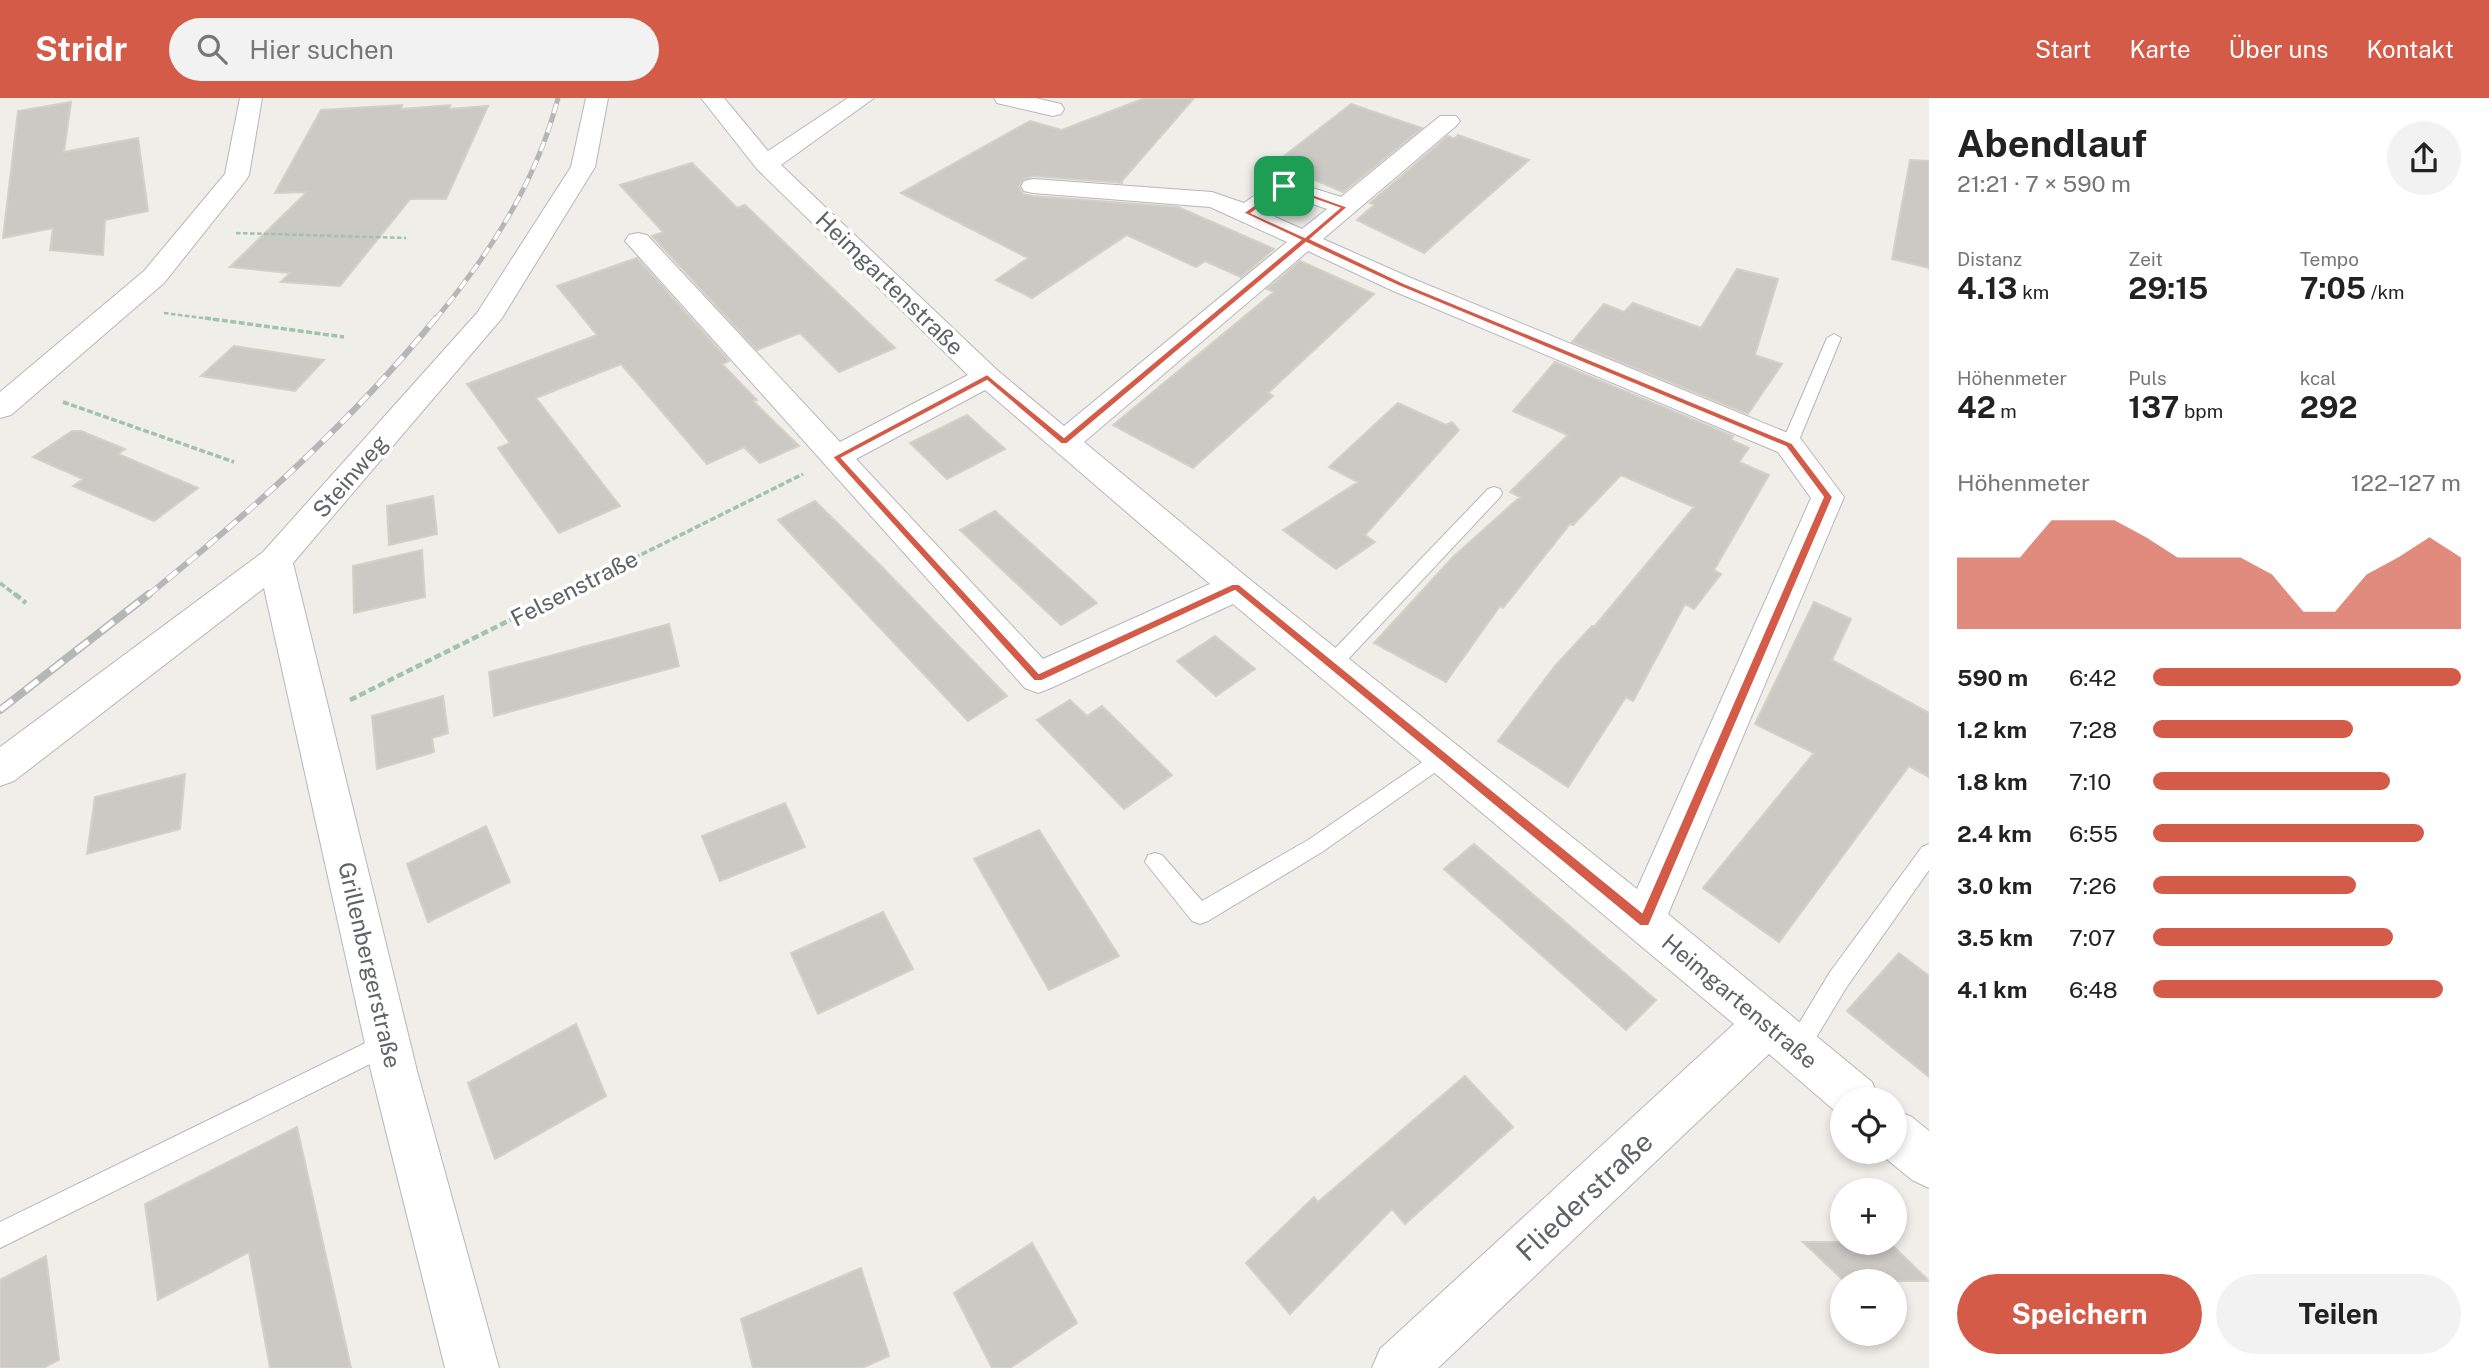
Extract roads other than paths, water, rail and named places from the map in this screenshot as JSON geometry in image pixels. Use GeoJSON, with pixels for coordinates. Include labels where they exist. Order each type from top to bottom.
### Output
{"type":"FeatureCollection","features":[{"type":"Feature","properties":{"kind":"street"},"geometry":{"type":"LineString","coordinates":[[0,408],[154,277],[237,175],[251,98]]}},
{"type":"Feature","properties":{"kind":"street","name":"Steinweg"},"geometry":{"type":"LineString","coordinates":[[0,769],[275,561],[488,318],[583,167],[597,98]]}},
{"type":"Feature","properties":{"kind":"street","name":"Heimgartenstraße"},"geometry":{"type":"LineString","coordinates":[[712,98],[766,164],[987,377],[1236,587],[1644,921],[1841,1087]]}},
{"type":"Feature","properties":{"kind":"street"},"geometry":{"type":"LineString","coordinates":[[766,164],[863,98]]}},
{"type":"Feature","properties":{"kind":"street"},"geometry":{"type":"LineString","coordinates":[[1005,98],[1053,108]]}},
{"type":"Feature","properties":{"kind":"street"},"geometry":{"type":"LineString","coordinates":[[1064,442],[1448,121]]}},
{"type":"Feature","properties":{"kind":"street"},"geometry":{"type":"LineString","coordinates":[[1033,186],[1212,200],[1247,213],[1401,284],[1789,445],[1828,497],[1644,921]]}},
{"type":"Feature","properties":{"kind":"street"},"geometry":{"type":"LineString","coordinates":[[1247,213],[1284,186],[1345,207]]}},
{"type":"Feature","properties":{"kind":"street"},"geometry":{"type":"LineString","coordinates":[[638,241],[1038,678],[1236,587]]}},
{"type":"Feature","properties":{"kind":"street"},"geometry":{"type":"LineString","coordinates":[[836,457],[987,377]]}},
{"type":"Feature","properties":{"kind":"street","name":"Grillenbergerstraße"},"geometry":{"type":"LineString","coordinates":[[275,561],[388,1043],[472,1368]]}},
{"type":"Feature","properties":{"kind":"street","name":"Fliederstraße"},"geometry":{"type":"LineString","coordinates":[[1409,1365],[1782,1035]]}},
{"type":"Feature","properties":{"kind":"street"},"geometry":{"type":"LineString","coordinates":[[1907,1144],[1929,1163]]}},
{"type":"Feature","properties":{"kind":"lane"},"geometry":{"type":"LineString","coordinates":[[1789,445],[1834,338]]}},
{"type":"Feature","properties":{"kind":"lane"},"geometry":{"type":"LineString","coordinates":[[1331,665],[1494,493]]}},
{"type":"Feature","properties":{"kind":"lane"},"geometry":{"type":"LineString","coordinates":[[1155,862],[1200,914],[1315,846],[1443,756]]}},
{"type":"Feature","properties":{"kind":"lane"},"geometry":{"type":"LineString","coordinates":[[1782,1035],[1838,980],[1929,853]]}},
{"type":"Feature","properties":{"kind":"lane"},"geometry":{"type":"LineString","coordinates":[[0,1235],[388,1043]]}},
{"type":"Feature","properties":{"kind":"railway"},"geometry":{"type":"LineString","coordinates":[[435,320],[474,269],[509,216],[537,159],[558,98]]}},
{"type":"Feature","properties":{"kind":"railway"},"geometry":{"type":"LineString","coordinates":[[147,596],[262,499],[335,430],[436,318]]}},
{"type":"Feature","properties":{"kind":"railway"},"geometry":{"type":"LineString","coordinates":[[0,710],[149,594]]}}]}
